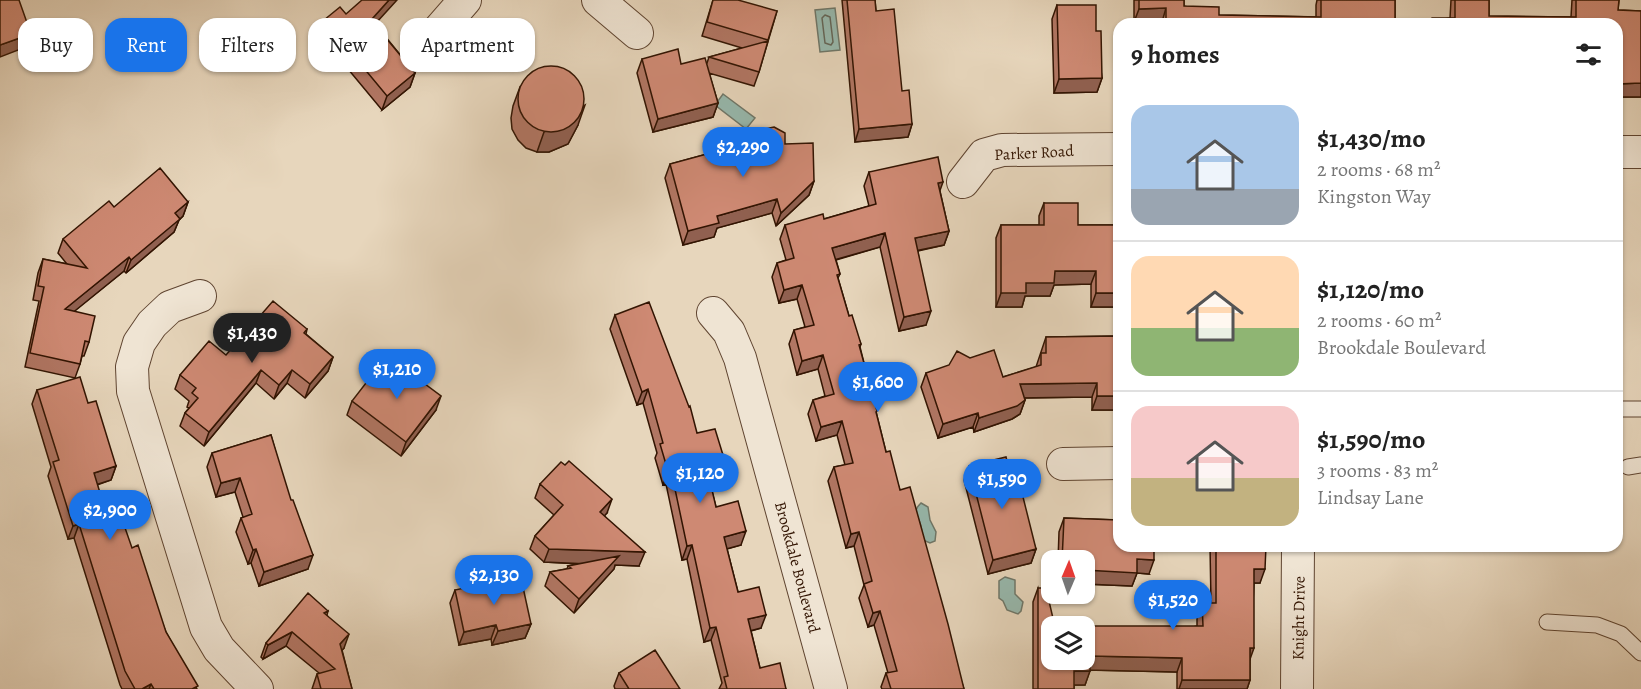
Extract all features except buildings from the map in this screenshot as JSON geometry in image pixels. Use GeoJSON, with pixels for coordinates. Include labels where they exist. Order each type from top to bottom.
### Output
{"type":"FeatureCollection","features":[{"type":"Feature","properties":{"kind":"street"},"geometry":{"type":"LineString","coordinates":[[449,18],[465,0]]}},
{"type":"Feature","properties":{"kind":"street"},"geometry":{"type":"LineString","coordinates":[[598,0],[637,33]]}},
{"type":"Feature","properties":{"kind":"street","name":"Parker Road"},"geometry":{"type":"LineString","coordinates":[[963,182],[984,155],[1002,150],[1113,148]]}},
{"type":"Feature","properties":{"kind":"street"},"geometry":{"type":"LineString","coordinates":[[1623,152],[1641,152]]}},
{"type":"Feature","properties":{"kind":"street"},"geometry":{"type":"LineString","coordinates":[[200,296],[170,307],[152,324],[139,343],[132,367],[132,391],[206,627],[219,649],[256,689]]}},
{"type":"Feature","properties":{"kind":"street","name":"Brookdale Boulevard"},"geometry":{"type":"LineString","coordinates":[[712,313],[729,332],[740,358],[831,689]]}},
{"type":"Feature","properties":{"kind":"street"},"geometry":{"type":"LineString","coordinates":[[1063,464],[1113,463]]}},
{"type":"Feature","properties":{"kind":"street","name":"Knight Drive"},"geometry":{"type":"LineString","coordinates":[[1297,689],[1298,552]]}},
{"type":"Feature","properties":{"kind":"lane"},"geometry":{"type":"LineString","coordinates":[[1623,409],[1641,409]]}},
{"type":"Feature","properties":{"kind":"lane"},"geometry":{"type":"LineString","coordinates":[[1547,622],[1597,625],[1621,634],[1641,653]]}},
{"type":"Feature","properties":{"kind":"water"},"geometry":{"type":"Polygon","coordinates":[[[835,8],[840,50],[820,52],[815,10],[835,8]]]}},
{"type":"Feature","properties":{"kind":"water"},"geometry":{"type":"Polygon","coordinates":[[[723,94],[755,118],[746,129],[715,105],[723,94]]]}},
{"type":"Feature","properties":{"kind":"water"},"geometry":{"type":"Polygon","coordinates":[[[921,503],[928,507],[930,520],[936,532],[935,541],[930,543],[923,540],[921,525],[916,513],[921,503]]]}},
{"type":"Feature","properties":{"kind":"water"},"geometry":{"type":"Polygon","coordinates":[[[1005,577],[1015,580],[1015,594],[1023,602],[1018,614],[1007,610],[999,598],[999,581],[1005,577]]]}}]}
